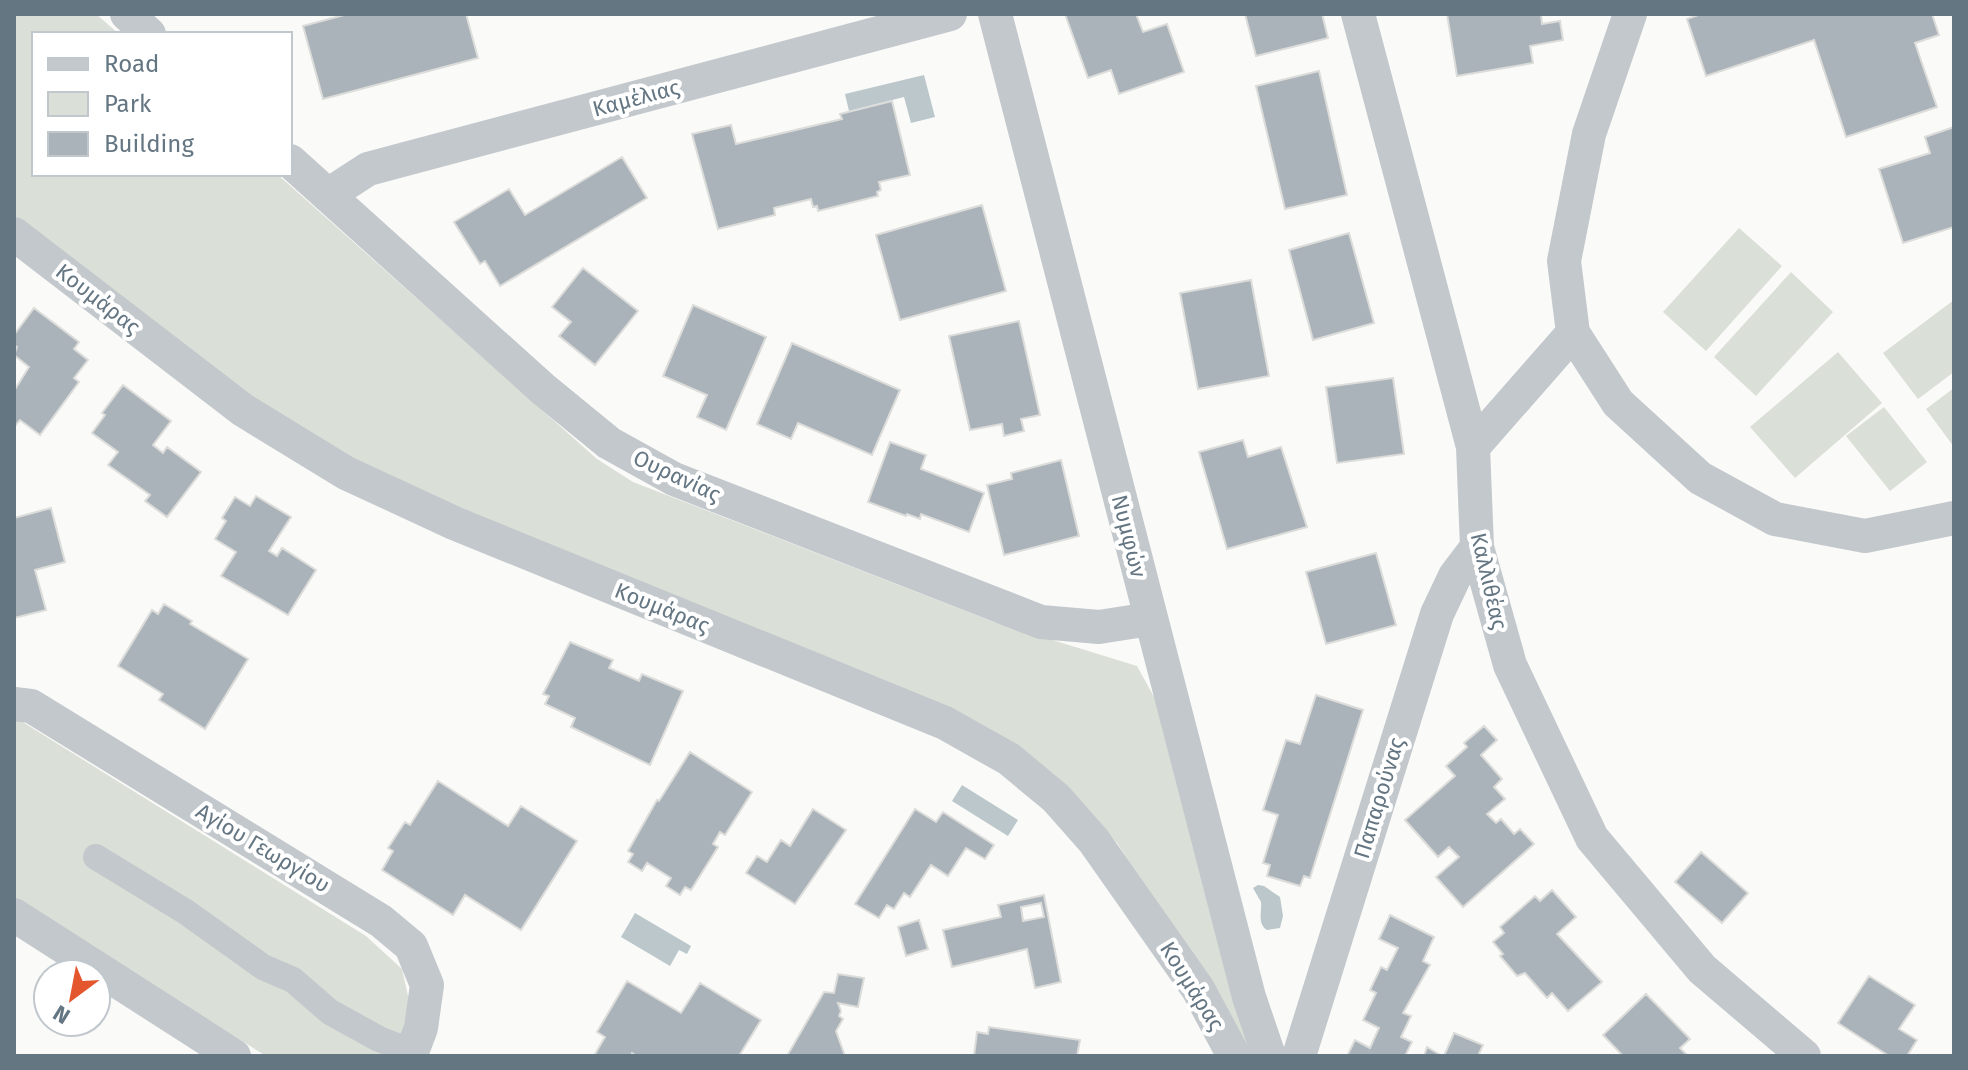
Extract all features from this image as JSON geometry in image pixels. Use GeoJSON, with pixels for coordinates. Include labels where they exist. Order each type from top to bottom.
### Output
{"type":"FeatureCollection","features":[{"type":"Feature","properties":{"kind":"street"},"geometry":{"type":"LineString","coordinates":[[127,14],[147,32]]}},
{"type":"Feature","properties":{"kind":"street","name":"Καμέλιας"},"geometry":{"type":"LineString","coordinates":[[328,195],[368,169],[950,14]]}},
{"type":"Feature","properties":{"kind":"street","name":"Νυμφών"},"geometry":{"type":"LineString","coordinates":[[995,14],[1249,997],[1269,1056]]}},
{"type":"Feature","properties":{"kind":"street","name":"Καλλιθέας"},"geometry":{"type":"LineString","coordinates":[[1358,14],[1473,447],[1477,547],[1510,665],[1592,838],[1702,969],[1804,1056]]}},
{"type":"Feature","properties":{"kind":"street"},"geometry":{"type":"LineString","coordinates":[[1630,14],[1589,134],[1564,261],[1573,333],[1618,403],[1700,478],[1775,519],[1865,536],[1954,518]]}},
{"type":"Feature","properties":{"kind":"street","name":"Ουρανίας"},"geometry":{"type":"LineString","coordinates":[[292,163],[543,389],[609,443],[674,479],[1041,622],[1099,627],[1150,619]]}},
{"type":"Feature","properties":{"kind":"street","name":"Κουμάρας"},"geometry":{"type":"LineString","coordinates":[[14,234],[243,410],[346,473],[454,523],[945,723],[1009,759],[1056,798],[1094,841],[1198,989],[1234,1056]]}},
{"type":"Feature","properties":{"kind":"street"},"geometry":{"type":"LineString","coordinates":[[1473,447],[1573,333]]}},
{"type":"Feature","properties":{"kind":"street","name":"Παπαρούνας"},"geometry":{"type":"LineString","coordinates":[[1299,1056],[1437,614],[1455,576],[1477,547]]}},
{"type":"Feature","properties":{"kind":"street","name":"Αγίου Γεωργίου"},"geometry":{"type":"LineString","coordinates":[[14,704],[31,706],[381,921],[411,946],[427,985],[421,1028],[412,1055]]}},
{"type":"Feature","properties":{"kind":"street"},"geometry":{"type":"LineString","coordinates":[[96,857],[186,912],[263,967],[293,980],[330,1012],[412,1055]]}},
{"type":"Feature","properties":{"kind":"street"},"geometry":{"type":"LineString","coordinates":[[14,915],[234,1056]]}},
{"type":"Feature","properties":{"kind":"green space"},"geometry":{"type":"Polygon","coordinates":[[[14,14],[96,14],[117,32],[32,32],[32,176],[279,176],[597,459],[633,482],[994,622],[1137,666],[1159,706],[1253,1056],[1247,1056],[1205,980],[1117,843],[1054,774],[1004,741],[356,466],[223,380],[14,217],[14,14]]]}},
{"type":"Feature","properties":{"kind":"green space"},"geometry":{"type":"Polygon","coordinates":[[[1739,228],[1782,266],[1706,351],[1663,312],[1739,228]]]}},
{"type":"Feature","properties":{"kind":"green space"},"geometry":{"type":"Polygon","coordinates":[[[1791,272],[1833,312],[1756,396],[1714,357],[1791,272]]]}},
{"type":"Feature","properties":{"kind":"green space"},"geometry":{"type":"Polygon","coordinates":[[[1954,300],[1954,372],[1918,399],[1883,353],[1954,300]]]}},
{"type":"Feature","properties":{"kind":"green space"},"geometry":{"type":"Polygon","coordinates":[[[1838,352],[1882,403],[1795,478],[1750,427],[1838,352]]]}},
{"type":"Feature","properties":{"kind":"green space"},"geometry":{"type":"Polygon","coordinates":[[[1954,388],[1954,447],[1926,409],[1954,388]]]}},
{"type":"Feature","properties":{"kind":"green space"},"geometry":{"type":"Polygon","coordinates":[[[1884,407],[1927,462],[1890,491],[1846,436],[1884,407]]]}},
{"type":"Feature","properties":{"kind":"green space"},"geometry":{"type":"Polygon","coordinates":[[[14,721],[21,721],[366,936],[402,969],[410,1005],[401,1039],[382,1056],[266,1056],[14,898],[14,721]]]}},
{"type":"Feature","properties":{"kind":"shaded area"},"geometry":{"type":"Polygon","coordinates":[[[924,75],[935,117],[911,123],[904,97],[849,111],[845,94],[924,75]]]}},
{"type":"Feature","properties":{"kind":"shaded area"},"geometry":{"type":"Polygon","coordinates":[[[962,785],[1018,820],[1008,836],[952,801],[962,785]]]}},
{"type":"Feature","properties":{"kind":"shaded area"},"geometry":{"type":"Polygon","coordinates":[[[1258,885],[1280,897],[1283,916],[1280,928],[1267,930],[1262,924],[1261,902],[1253,888],[1258,885]]]}},
{"type":"Feature","properties":{"kind":"shaded area"},"geometry":{"type":"Polygon","coordinates":[[[635,913],[691,946],[687,954],[679,950],[670,966],[621,937],[635,913]]]}},
{"type":"Feature","properties":{"kind":"building"},"geometry":{"type":"Polygon","coordinates":[[[348,14],[466,14],[478,58],[323,99],[303,26],[348,14]]]}},
{"type":"Feature","properties":{"kind":"building"},"geometry":{"type":"Polygon","coordinates":[[[1065,14],[1136,14],[1143,32],[1167,24],[1184,72],[1119,94],[1111,70],[1088,78],[1065,14]]]}},
{"type":"Feature","properties":{"kind":"building"},"geometry":{"type":"Polygon","coordinates":[[[1245,14],[1322,14],[1328,38],[1256,56],[1245,14]]]}},
{"type":"Feature","properties":{"kind":"building"},"geometry":{"type":"Polygon","coordinates":[[[1447,14],[1541,14],[1542,24],[1560,21],[1563,40],[1530,46],[1533,63],[1457,76],[1447,14]]]}},
{"type":"Feature","properties":{"kind":"building"},"geometry":{"type":"Polygon","coordinates":[[[1701,14],[1932,14],[1939,35],[1915,43],[1937,107],[1846,137],[1814,40],[1706,76],[1687,19],[1701,14]]]}},
{"type":"Feature","properties":{"kind":"building"},"geometry":{"type":"Polygon","coordinates":[[[1319,71],[1347,195],[1285,209],[1256,86],[1319,71]]]}},
{"type":"Feature","properties":{"kind":"building"},"geometry":{"type":"Polygon","coordinates":[[[892,101],[910,175],[879,182],[881,190],[877,192],[878,196],[818,211],[811,199],[774,208],[775,215],[718,229],[692,134],[731,125],[736,144],[842,119],[840,114],[892,101]]]}},
{"type":"Feature","properties":{"kind":"building"},"geometry":{"type":"Polygon","coordinates":[[[1954,127],[1954,227],[1903,243],[1879,169],[1930,153],[1925,137],[1954,127]]]}},
{"type":"Feature","properties":{"kind":"building"},"geometry":{"type":"Polygon","coordinates":[[[622,157],[647,198],[500,286],[485,261],[480,264],[454,222],[509,189],[525,215],[622,157]]]}},
{"type":"Feature","properties":{"kind":"building"},"geometry":{"type":"Polygon","coordinates":[[[982,205],[1006,291],[900,320],[876,235],[982,205]]]}},
{"type":"Feature","properties":{"kind":"building"},"geometry":{"type":"Polygon","coordinates":[[[1349,233],[1374,323],[1313,340],[1289,250],[1349,233]]]}},
{"type":"Feature","properties":{"kind":"building"},"geometry":{"type":"Polygon","coordinates":[[[583,268],[638,311],[595,365],[559,336],[571,322],[552,307],[583,268]]]}},
{"type":"Feature","properties":{"kind":"building"},"geometry":{"type":"Polygon","coordinates":[[[1251,280],[1269,376],[1198,389],[1180,293],[1251,280]]]}},
{"type":"Feature","properties":{"kind":"building"},"geometry":{"type":"Polygon","coordinates":[[[693,305],[766,337],[726,430],[697,417],[707,395],[663,376],[693,305]]]}},
{"type":"Feature","properties":{"kind":"building"},"geometry":{"type":"Polygon","coordinates":[[[34,308],[79,342],[74,349],[88,360],[74,378],[79,382],[40,435],[20,420],[14,427],[14,391],[29,367],[14,355],[17,347],[14,345],[14,335],[34,308]]]}},
{"type":"Feature","properties":{"kind":"building"},"geometry":{"type":"Polygon","coordinates":[[[1019,321],[1040,415],[1021,419],[1024,431],[1004,436],[1002,424],[970,430],[949,336],[1019,321]]]}},
{"type":"Feature","properties":{"kind":"building"},"geometry":{"type":"Polygon","coordinates":[[[792,343],[900,390],[872,455],[798,423],[791,439],[757,424],[792,343]]]}},
{"type":"Feature","properties":{"kind":"building"},"geometry":{"type":"Polygon","coordinates":[[[1393,378],[1404,454],[1337,463],[1326,387],[1393,378]]]}},
{"type":"Feature","properties":{"kind":"building"},"geometry":{"type":"Polygon","coordinates":[[[123,385],[171,421],[153,445],[163,453],[167,447],[201,472],[167,517],[145,501],[150,495],[108,465],[118,452],[92,433],[105,415],[102,413],[123,385]]]}},
{"type":"Feature","properties":{"kind":"building"},"geometry":{"type":"Polygon","coordinates":[[[1243,440],[1248,457],[1281,447],[1307,527],[1227,549],[1199,452],[1243,440]]]}},
{"type":"Feature","properties":{"kind":"building"},"geometry":{"type":"Polygon","coordinates":[[[890,442],[926,455],[921,469],[984,493],[969,532],[921,514],[920,519],[906,516],[868,502],[890,442]]]}},
{"type":"Feature","properties":{"kind":"building"},"geometry":{"type":"Polygon","coordinates":[[[1061,460],[1079,536],[1004,555],[987,485],[1012,479],[1011,473],[1061,460]]]}},
{"type":"Feature","properties":{"kind":"building"},"geometry":{"type":"Polygon","coordinates":[[[256,496],[291,517],[269,551],[277,556],[282,548],[316,570],[288,615],[221,576],[236,552],[215,539],[226,521],[222,518],[235,497],[250,506],[256,496]]]}},
{"type":"Feature","properties":{"kind":"building"},"geometry":{"type":"Polygon","coordinates":[[[51,508],[65,562],[35,570],[46,610],[14,618],[14,518],[51,508]]]}},
{"type":"Feature","properties":{"kind":"building"},"geometry":{"type":"Polygon","coordinates":[[[1376,553],[1396,625],[1326,644],[1306,572],[1376,553]]]}},
{"type":"Feature","properties":{"kind":"building"},"geometry":{"type":"Polygon","coordinates":[[[164,604],[192,621],[190,624],[248,659],[205,729],[159,700],[163,694],[118,666],[152,610],[158,614],[164,604]]]}},
{"type":"Feature","properties":{"kind":"building"},"geometry":{"type":"Polygon","coordinates":[[[570,642],[613,660],[609,668],[639,681],[642,674],[683,691],[650,765],[571,727],[575,718],[545,704],[549,696],[543,694],[570,642]]]}},
{"type":"Feature","properties":{"kind":"building"},"geometry":{"type":"Polygon","coordinates":[[[1316,695],[1363,710],[1310,878],[1304,876],[1300,886],[1267,876],[1270,865],[1263,863],[1278,815],[1263,810],[1286,740],[1300,744],[1316,695]]]}},
{"type":"Feature","properties":{"kind":"building"},"geometry":{"type":"Polygon","coordinates":[[[1484,726],[1497,740],[1481,755],[1502,779],[1494,787],[1505,799],[1487,814],[1496,823],[1501,819],[1514,834],[1520,829],[1534,844],[1463,907],[1436,877],[1459,857],[1449,847],[1438,857],[1405,820],[1455,776],[1446,766],[1467,747],[1464,743],[1484,726]]]}},
{"type":"Feature","properties":{"kind":"building"},"geometry":{"type":"Polygon","coordinates":[[[690,752],[752,792],[725,835],[720,832],[713,844],[718,847],[691,890],[685,887],[680,895],[666,886],[671,878],[647,863],[642,871],[628,862],[633,854],[628,851],[657,800],[690,752]]]}},
{"type":"Feature","properties":{"kind":"building"},"geometry":{"type":"Polygon","coordinates":[[[438,781],[508,826],[521,806],[577,841],[521,930],[465,895],[453,915],[382,870],[393,851],[388,848],[405,822],[410,825],[438,781]]]}},
{"type":"Feature","properties":{"kind":"building"},"geometry":{"type":"Polygon","coordinates":[[[813,809],[846,830],[795,904],[746,873],[757,856],[767,862],[781,840],[790,846],[813,809]]]}},
{"type":"Feature","properties":{"kind":"building"},"geometry":{"type":"Polygon","coordinates":[[[915,809],[936,822],[943,812],[994,845],[985,859],[966,848],[948,876],[931,865],[910,897],[904,893],[894,909],[887,905],[879,918],[855,904],[915,809]]]}},
{"type":"Feature","properties":{"kind":"building"},"geometry":{"type":"Polygon","coordinates":[[[1701,852],[1748,893],[1722,923],[1675,882],[1701,852]]]}},
{"type":"Feature","properties":{"kind":"building"},"geometry":{"type":"Polygon","coordinates":[[[1552,890],[1576,917],[1557,934],[1602,982],[1568,1011],[1552,993],[1547,998],[1525,973],[1517,976],[1493,942],[1504,933],[1500,927],[1535,896],[1540,901],[1552,890]]]}},
{"type":"Feature","properties":{"kind":"building"},"geometry":{"type":"Polygon","coordinates":[[[1044,895],[1061,982],[1035,988],[1027,949],[952,967],[943,930],[1001,917],[998,905],[1044,895]],[[1041,903],[1021,907],[1023,921],[1044,917],[1041,903]]]}},
{"type":"Feature","properties":{"kind":"building"},"geometry":{"type":"Polygon","coordinates":[[[1390,915],[1434,937],[1423,961],[1430,965],[1403,1013],[1411,1016],[1401,1037],[1412,1042],[1405,1056],[1347,1056],[1355,1040],[1370,1048],[1379,1028],[1363,1020],[1376,993],[1370,990],[1381,967],[1387,970],[1398,948],[1379,939],[1390,915]]]}},
{"type":"Feature","properties":{"kind":"building"},"geometry":{"type":"Polygon","coordinates":[[[919,920],[928,949],[906,956],[898,927],[919,920]]]}},
{"type":"Feature","properties":{"kind":"building"},"geometry":{"type":"Polygon","coordinates":[[[838,974],[864,978],[858,1007],[838,1003],[839,1016],[843,1019],[836,1031],[845,1056],[787,1056],[824,992],[834,993],[838,974]]]}},
{"type":"Feature","properties":{"kind":"building"},"geometry":{"type":"Polygon","coordinates":[[[1869,976],[1915,1005],[1899,1029],[1917,1040],[1907,1056],[1889,1056],[1838,1023],[1869,976]]]}},
{"type":"Feature","properties":{"kind":"building"},"geometry":{"type":"Polygon","coordinates":[[[627,981],[681,1013],[700,983],[761,1020],[739,1056],[637,1056],[632,1053],[631,1056],[594,1056],[605,1037],[597,1032],[627,981]]]}},
{"type":"Feature","properties":{"kind":"building"},"geometry":{"type":"Polygon","coordinates":[[[1646,994],[1690,1039],[1680,1048],[1688,1056],[1623,1056],[1603,1035],[1646,994]]]}},
{"type":"Feature","properties":{"kind":"building"},"geometry":{"type":"Polygon","coordinates":[[[989,1027],[1080,1040],[1077,1056],[974,1056],[977,1032],[988,1034],[989,1027]]]}},
{"type":"Feature","properties":{"kind":"building"},"geometry":{"type":"Polygon","coordinates":[[[1454,1033],[1483,1045],[1478,1056],[1444,1056],[1454,1033]]]}},
{"type":"Feature","properties":{"kind":"building"},"geometry":{"type":"Polygon","coordinates":[[[1427,1047],[1442,1056],[1424,1056],[1427,1047]]]}}]}
